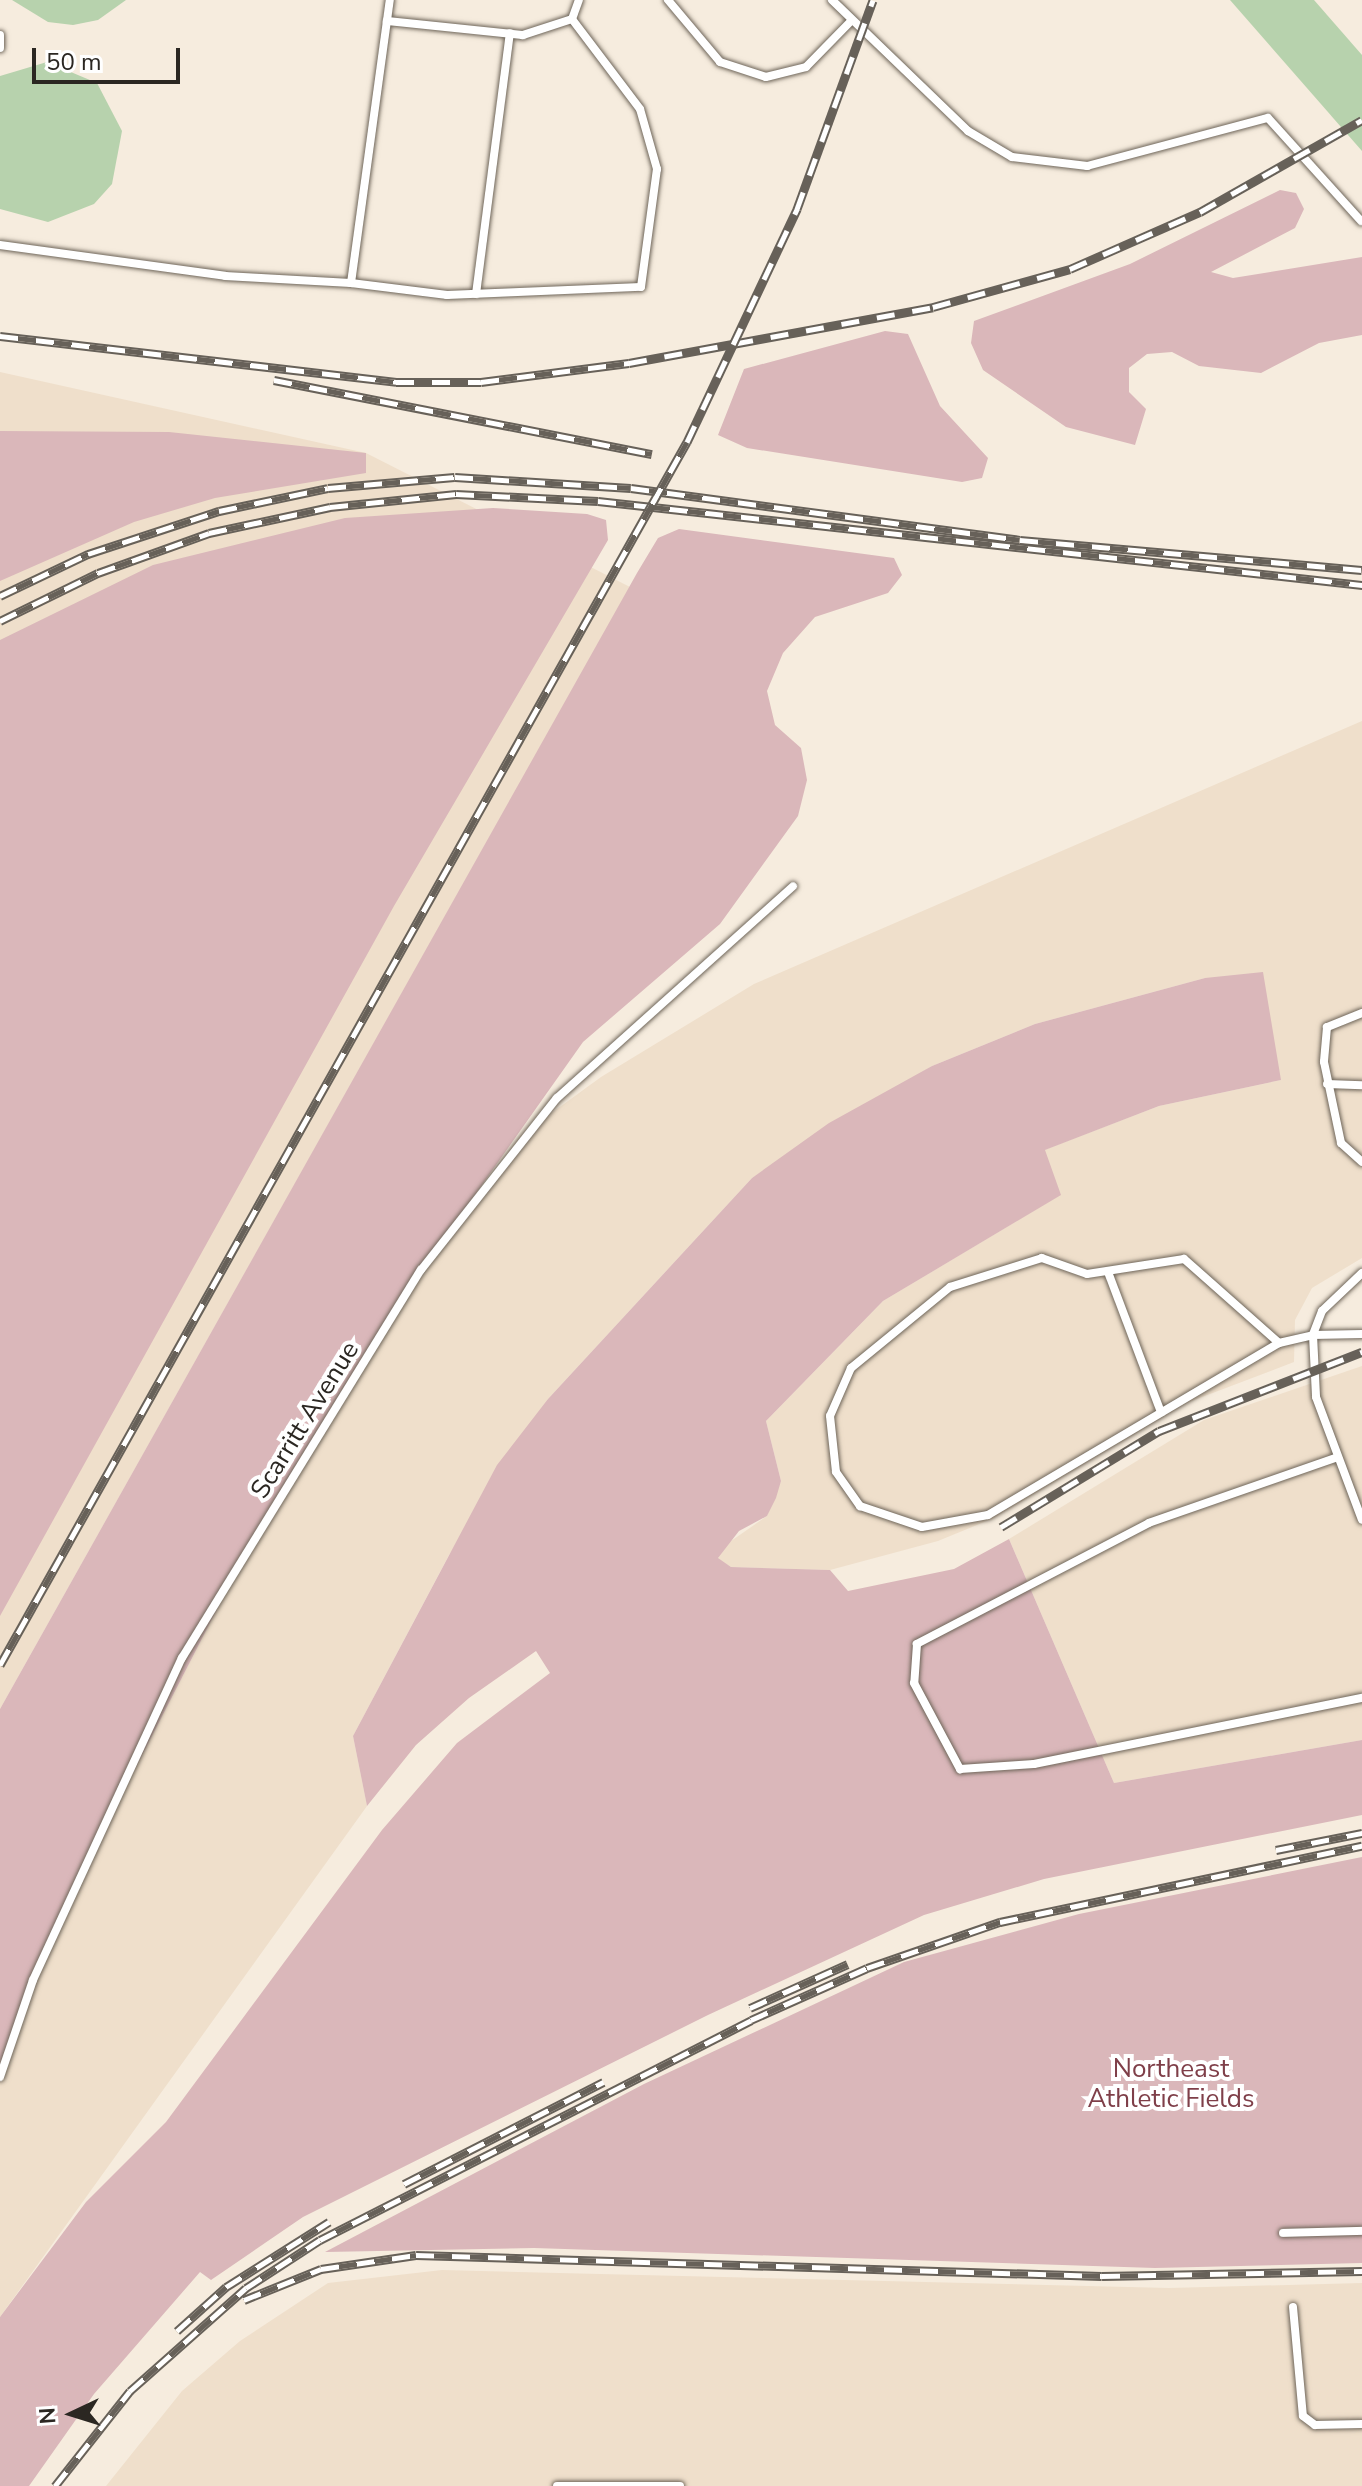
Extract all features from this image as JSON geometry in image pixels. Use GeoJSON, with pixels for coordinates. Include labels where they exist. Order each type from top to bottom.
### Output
{"type":"FeatureCollection","features":[{"type":"Feature","properties":{"kind":"lane"},"geometry":{"type":"LineString","coordinates":[[351,283],[390,0]]}},
{"type":"Feature","properties":{"kind":"lane"},"geometry":{"type":"LineString","coordinates":[[572,19],[579,0]]}},
{"type":"Feature","properties":{"kind":"lane"},"geometry":{"type":"LineString","coordinates":[[668,0],[720,62],[766,77],[806,67],[851,21]]}},
{"type":"Feature","properties":{"kind":"lane"},"geometry":{"type":"LineString","coordinates":[[832,0],[968,131],[1012,157],[1087,166],[1268,118],[1361,221]]}},
{"type":"Feature","properties":{"kind":"lane"},"geometry":{"type":"LineString","coordinates":[[387,21],[510,33],[572,19]]}},
{"type":"Feature","properties":{"kind":"lane"},"geometry":{"type":"LineString","coordinates":[[0,245],[225,276],[476,294],[641,287],[657,169],[640,109],[572,19]]}},
{"type":"Feature","properties":{"kind":"lane"},"geometry":{"type":"LineString","coordinates":[[476,294],[510,33]]}},
{"type":"Feature","properties":{"kind":"lane"},"geometry":{"type":"LineString","coordinates":[[0,35],[0,48]]}},
{"type":"Feature","properties":{"kind":"lane","name":"Scarritt Avenue"},"geometry":{"type":"LineString","coordinates":[[0,2077],[33,1980],[182,1658],[421,1270],[557,1098],[793,886]]}},
{"type":"Feature","properties":{"kind":"lane"},"geometry":{"type":"LineString","coordinates":[[1362,1013],[1327,1027],[1327,1084],[1341,1143],[1362,1162]]}},
{"type":"Feature","properties":{"kind":"lane"},"geometry":{"type":"LineString","coordinates":[[1327,1084],[1362,1085]]}},
{"type":"Feature","properties":{"kind":"lane"},"geometry":{"type":"LineString","coordinates":[[1279,1343],[1184,1259],[1087,1274],[1042,1258],[950,1287],[851,1368],[830,1416],[836,1472],[860,1506],[922,1527],[988,1515],[1279,1343],[1313,1335],[1362,1334]]}},
{"type":"Feature","properties":{"kind":"lane"},"geometry":{"type":"LineString","coordinates":[[1108,1272],[1161,1412]]}},
{"type":"Feature","properties":{"kind":"lane"},"geometry":{"type":"LineString","coordinates":[[1362,1273],[1322,1311],[1313,1335],[1316,1397],[1362,1520]]}},
{"type":"Feature","properties":{"kind":"lane"},"geometry":{"type":"LineString","coordinates":[[1338,1457],[1149,1523],[917,1644],[914,1683],[960,1769],[1034,1764],[1362,1698]]}},
{"type":"Feature","properties":{"kind":"lane"},"geometry":{"type":"LineString","coordinates":[[1283,2233],[1362,2231]]}},
{"type":"Feature","properties":{"kind":"lane"},"geometry":{"type":"LineString","coordinates":[[1293,2307],[1303,2416],[1315,2425],[1362,2424]]}},
{"type":"Feature","properties":{"kind":"lane"},"geometry":{"type":"LineString","coordinates":[[557,2486],[680,2486]]}},
{"type":"Feature","properties":{"kind":"shaded area"},"geometry":{"type":"Polygon","coordinates":[[[12,0],[126,0],[98,20],[73,25],[48,22],[12,0]]]}},
{"type":"Feature","properties":{"kind":"shaded area"},"geometry":{"type":"Polygon","coordinates":[[[1230,0],[1314,0],[1362,55],[1362,151],[1230,0]]]}},
{"type":"Feature","properties":{"kind":"shaded area"},"geometry":{"type":"Polygon","coordinates":[[[47,62],[97,83],[122,131],[112,184],[94,204],[48,222],[0,209],[0,76],[47,62]]]}},
{"type":"Feature","properties":{"kind":"shaded area"},"geometry":{"type":"Polygon","coordinates":[[[0,372],[366,453],[630,587],[0,1709],[0,372]]]}},
{"type":"Feature","properties":{"kind":"shaded area"},"geometry":{"type":"Polygon","coordinates":[[[1362,721],[1362,1258],[1312,1288],[1295,1320],[1294,1362],[1189,1402],[994,1518],[938,1541],[830,1570],[731,1567],[718,1559],[721,1548],[767,1516],[781,1481],[766,1421],[883,1301],[1060,1195],[1044,1150],[1159,1106],[1281,1080],[1205,978],[1035,1024],[932,1066],[752,1178],[548,1399],[449,1555],[353,1736],[367,1806],[0,2317],[0,2082],[55,1925],[248,1549],[407,1291],[520,1136],[601,1077],[754,984],[1362,721]]]}},
{"type":"Feature","properties":{"kind":"shaded area"},"geometry":{"type":"Polygon","coordinates":[[[1362,1366],[1362,1740],[1114,1783],[1009,1539],[1204,1420],[1362,1366]]]}},
{"type":"Feature","properties":{"kind":"shaded area"},"geometry":{"type":"Polygon","coordinates":[[[442,2270],[1169,2288],[1362,2283],[1362,2486],[106,2486],[182,2391],[240,2341],[328,2283],[442,2270]]]}},
{"type":"Feature","properties":{"kind":"green space"},"geometry":{"type":"Polygon","coordinates":[[[1280,190],[1296,193],[1304,209],[1295,228],[1211,272],[1233,278],[1362,257],[1362,335],[1319,343],[1261,373],[1199,366],[1172,352],[1147,354],[1129,368],[1129,392],[1146,409],[1135,445],[1066,427],[983,370],[971,343],[974,321],[1130,264],[1280,190]]]}},
{"type":"Feature","properties":{"kind":"green space"},"geometry":{"type":"Polygon","coordinates":[[[885,331],[908,334],[940,406],[988,458],[982,478],[962,482],[747,448],[718,435],[744,369],[885,331]]]}},
{"type":"Feature","properties":{"kind":"green space"},"geometry":{"type":"Polygon","coordinates":[[[0,431],[169,432],[366,453],[366,473],[215,498],[134,522],[0,581],[0,431]]]}},
{"type":"Feature","properties":{"kind":"green space"},"geometry":{"type":"Polygon","coordinates":[[[493,508],[587,514],[606,520],[608,540],[394,906],[0,1616],[0,640],[153,565],[345,518],[493,508]]]}},
{"type":"Feature","properties":{"kind":"green space"},"geometry":{"type":"Polygon","coordinates":[[[679,529],[894,558],[902,575],[888,593],[815,617],[783,653],[767,691],[775,725],[801,748],[807,780],[798,816],[720,924],[583,1042],[407,1291],[248,1549],[55,1925],[0,2082],[0,1709],[637,573],[658,538],[679,529]]]}},
{"type":"Feature","properties":{"kind":"green space"},"geometry":{"type":"Polygon","coordinates":[[[1263,972],[1281,1080],[1159,1106],[1045,1150],[1061,1195],[883,1301],[766,1421],[781,1481],[776,1498],[767,1516],[739,1531],[718,1558],[731,1567],[830,1570],[848,1591],[954,1569],[1009,1539],[1114,1783],[1362,1740],[1362,1815],[1044,1879],[924,1915],[708,2015],[303,2217],[211,2280],[200,2272],[94,2394],[29,2486],[0,2486],[0,2317],[86,2202],[166,2122],[382,1830],[457,1743],[550,1673],[536,1651],[469,1698],[416,1745],[367,1806],[353,1736],[497,1465],[548,1399],[752,1178],[829,1123],[932,1066],[1035,1024],[1205,978],[1263,972]]]}},
{"type":"Feature","properties":{"kind":"green space","name":"Northeast Athletic Fields"},"geometry":{"type":"Polygon","coordinates":[[[1362,1857],[1362,2263],[1155,2268],[534,2248],[325,2252],[644,2084],[904,1962],[1079,1914],[1362,1857]]]}},
{"type":"Feature","properties":{"kind":"railway"},"geometry":{"type":"LineString","coordinates":[[0,1665],[687,442],[797,209],[873,0]]}},
{"type":"Feature","properties":{"kind":"railway"},"geometry":{"type":"LineString","coordinates":[[0,336],[396,382],[481,382],[629,363],[933,307],[1070,269],[1200,212],[1362,120]]}},
{"type":"Feature","properties":{"kind":"railway"},"geometry":{"type":"LineString","coordinates":[[274,380],[652,454]]}},
{"type":"Feature","properties":{"kind":"railway"},"geometry":{"type":"LineString","coordinates":[[0,596],[88,554],[219,511],[328,488],[455,477],[631,488],[1020,540],[1362,570]]}},
{"type":"Feature","properties":{"kind":"railway"},"geometry":{"type":"LineString","coordinates":[[0,621],[98,573],[209,533],[330,507],[456,494],[598,501],[1362,585]]}},
{"type":"Feature","properties":{"kind":"railway"},"geometry":{"type":"LineString","coordinates":[[1001,1527],[1159,1431],[1362,1352]]}},
{"type":"Feature","properties":{"kind":"railway"},"geometry":{"type":"LineString","coordinates":[[1276,1850],[1362,1833]]}},
{"type":"Feature","properties":{"kind":"railway"},"geometry":{"type":"LineString","coordinates":[[55,2486],[130,2391],[246,2288],[320,2240],[751,2020],[867,1968],[1000,1922],[1362,1846]]}},
{"type":"Feature","properties":{"kind":"railway"},"geometry":{"type":"LineString","coordinates":[[750,2008],[848,1964]]}},
{"type":"Feature","properties":{"kind":"railway"},"geometry":{"type":"LineString","coordinates":[[404,2184],[603,2082]]}},
{"type":"Feature","properties":{"kind":"railway"},"geometry":{"type":"LineString","coordinates":[[177,2331],[226,2287],[329,2222]]}},
{"type":"Feature","properties":{"kind":"railway"},"geometry":{"type":"LineString","coordinates":[[244,2300],[321,2269],[416,2255],[1102,2276],[1362,2271]]}}]}
